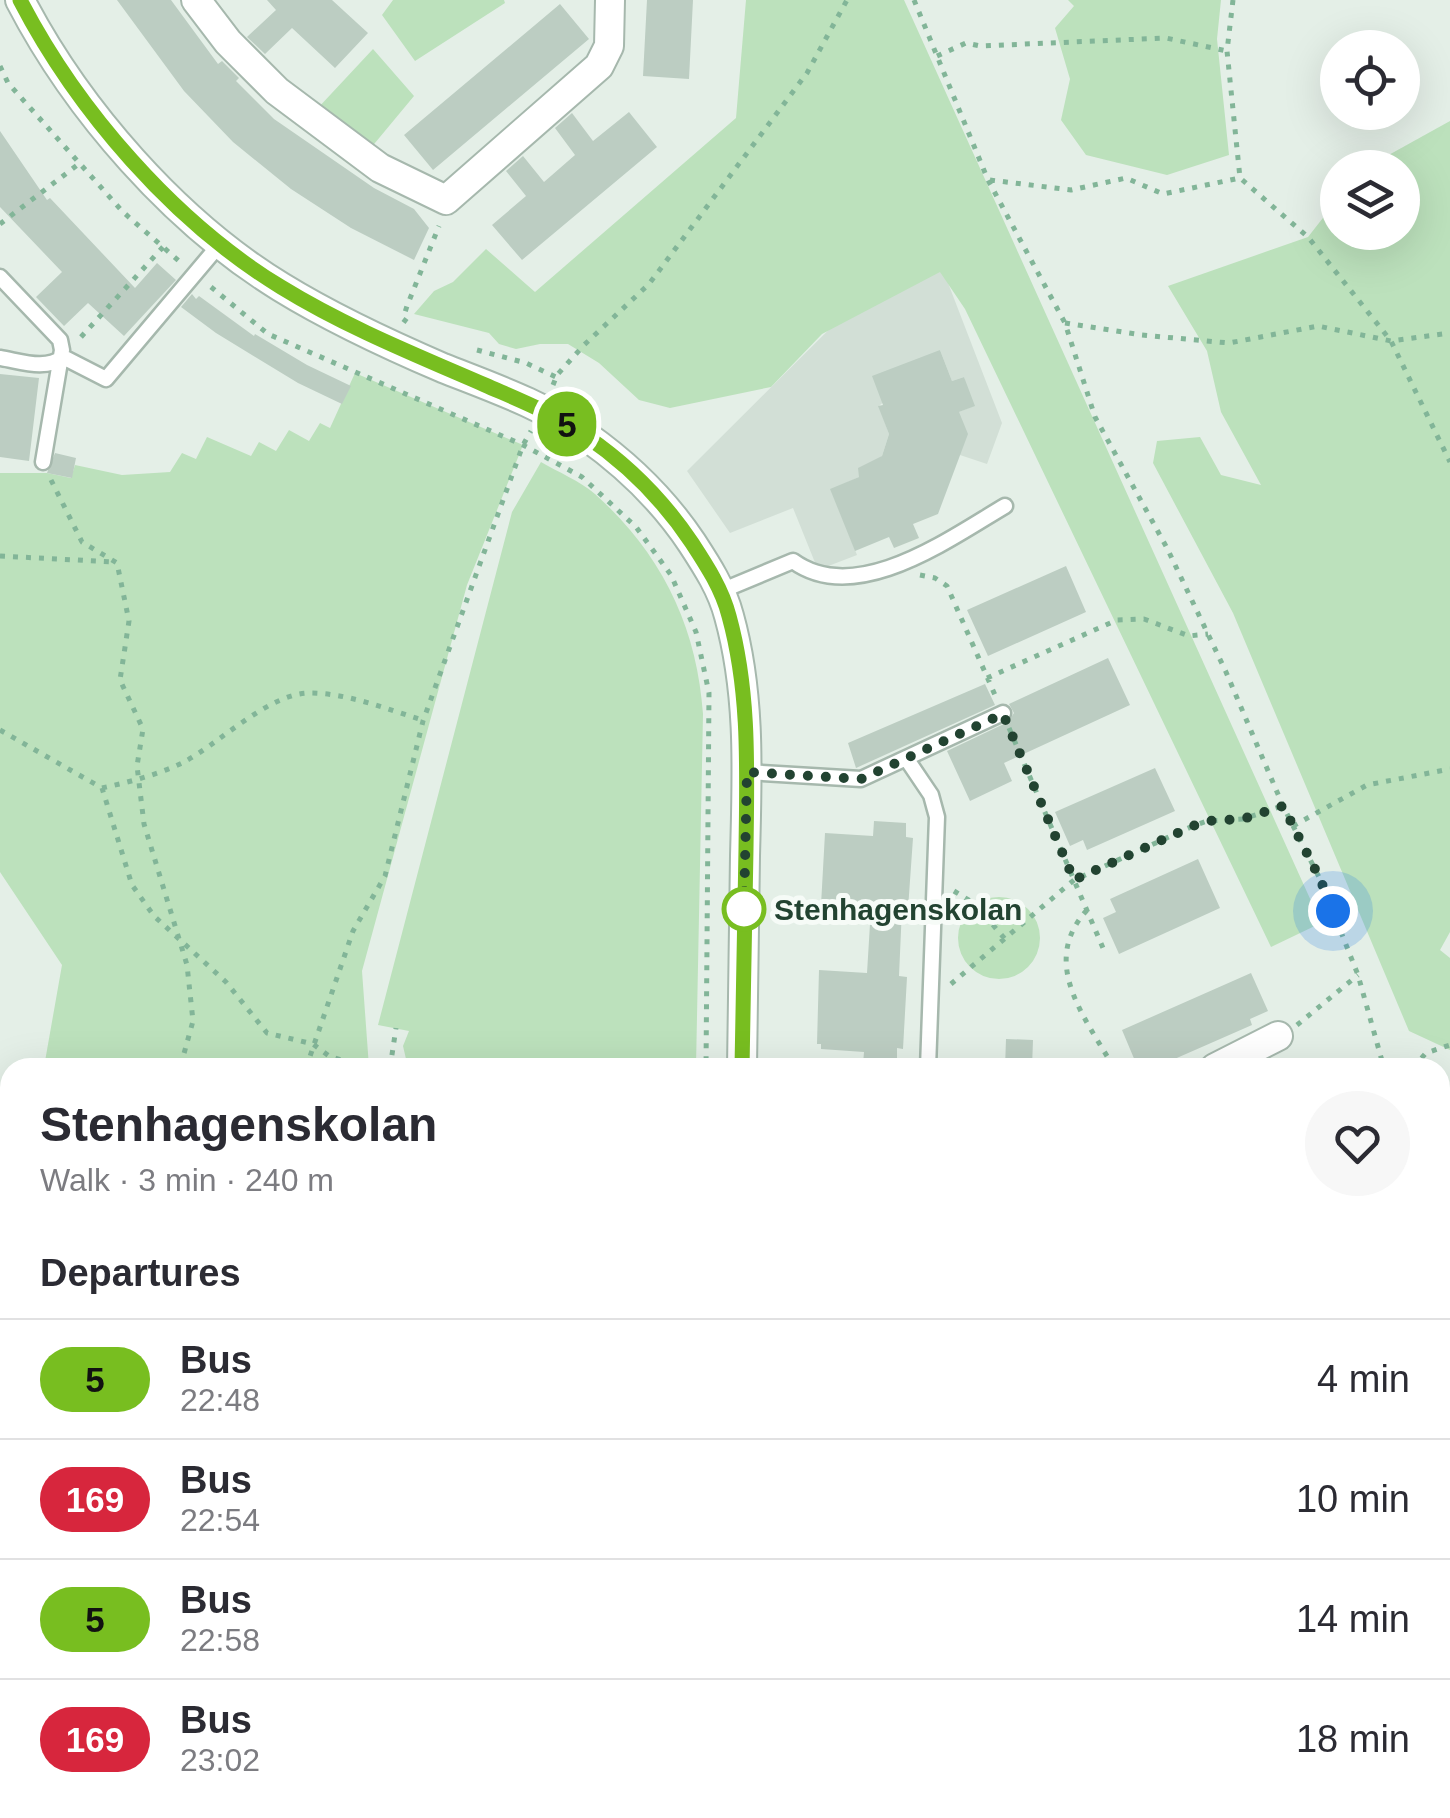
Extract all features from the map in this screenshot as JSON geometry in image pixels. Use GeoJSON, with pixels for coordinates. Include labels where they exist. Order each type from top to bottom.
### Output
{"type":"FeatureCollection","features":[{"type":"Feature","properties":{"kind":"street"},"geometry":{"type":"LineString","coordinates":[[20,0],[63,72],[108,132],[162,191],[220,244],[278,285],[337,319],[543,410],[585,435],[632,472],[676,520],[721,591],[741,672],[747,729],[742,1058]]}},
{"type":"Feature","properties":{"kind":"street"},"geometry":{"type":"LineString","coordinates":[[196,0],[228,42],[277,92],[380,168],[446,200],[598,66],[609,46],[610,0]]}},
{"type":"Feature","properties":{"kind":"street"},"geometry":{"type":"LineString","coordinates":[[1235,1058],[1278,1036]]}},
{"type":"Feature","properties":{"kind":"lane"},"geometry":{"type":"LineString","coordinates":[[63,357],[106,379],[220,244]]}},
{"type":"Feature","properties":{"kind":"lane"},"geometry":{"type":"LineString","coordinates":[[3,284],[60,340],[63,357],[45,468]]}},
{"type":"Feature","properties":{"kind":"lane"},"geometry":{"type":"LineString","coordinates":[[0,358],[43,364],[56,363],[63,357]]}},
{"type":"Feature","properties":{"kind":"lane"},"geometry":{"type":"LineString","coordinates":[[721,591],[793,561],[810,574],[840,578],[864,575],[936,546],[1005,506]]}},
{"type":"Feature","properties":{"kind":"lane"},"geometry":{"type":"LineString","coordinates":[[747,772],[861,779],[1003,714]]}},
{"type":"Feature","properties":{"kind":"lane"},"geometry":{"type":"LineString","coordinates":[[906,758],[931,795],[937,817],[928,1058]]}},
{"type":"Feature","properties":{"kind":"path"},"geometry":{"type":"LineString","coordinates":[[309,1058],[353,931],[385,876],[423,721],[524,445],[556,377],[649,284],[806,73],[847,0]]}},
{"type":"Feature","properties":{"kind":"path"},"geometry":{"type":"LineString","coordinates":[[914,0],[988,180],[1065,323],[1095,418],[1167,548],[1320,879],[1358,975],[1381,1058]]}},
{"type":"Feature","properties":{"kind":"path"},"geometry":{"type":"LineString","coordinates":[[1233,0],[1227,52],[1240,178],[1308,237],[1391,342],[1450,462]]}},
{"type":"Feature","properties":{"kind":"path"},"geometry":{"type":"LineString","coordinates":[[937,56],[966,43],[1071,44],[1128,38],[1166,38],[1227,52]]}},
{"type":"Feature","properties":{"kind":"path"},"geometry":{"type":"LineString","coordinates":[[0,66],[8,82],[122,212],[268,334],[524,445],[582,477],[636,527],[671,576],[696,632],[710,709],[706,1058]]}},
{"type":"Feature","properties":{"kind":"path"},"geometry":{"type":"LineString","coordinates":[[0,224],[80,163]]}},
{"type":"Feature","properties":{"kind":"path"},"geometry":{"type":"LineString","coordinates":[[988,180],[1071,190],[1126,178],[1163,194],[1240,178]]}},
{"type":"Feature","properties":{"kind":"path"},"geometry":{"type":"LineString","coordinates":[[410,324],[403,318],[406,306],[446,209],[446,200]]}},
{"type":"Feature","properties":{"kind":"path"},"geometry":{"type":"LineString","coordinates":[[63,357],[163,247]]}},
{"type":"Feature","properties":{"kind":"path"},"geometry":{"type":"LineString","coordinates":[[1065,323],[1229,343],[1318,326],[1391,342],[1450,332]]}},
{"type":"Feature","properties":{"kind":"path"},"geometry":{"type":"LineString","coordinates":[[462,344],[526,363],[556,377]]}},
{"type":"Feature","properties":{"kind":"path"},"geometry":{"type":"LineString","coordinates":[[45,468],[82,542],[118,562]]}},
{"type":"Feature","properties":{"kind":"path"},"geometry":{"type":"LineString","coordinates":[[0,556],[118,562]]}},
{"type":"Feature","properties":{"kind":"path"},"geometry":{"type":"LineString","coordinates":[[118,562],[129,621],[120,680],[143,728],[137,766],[144,824],[187,965],[193,1021],[183,1058]]}},
{"type":"Feature","properties":{"kind":"path"},"geometry":{"type":"LineString","coordinates":[[895,564],[947,586],[1106,955]]}},
{"type":"Feature","properties":{"kind":"path"},"geometry":{"type":"LineString","coordinates":[[988,678],[1117,620],[1144,619],[1190,636],[1208,634]]}},
{"type":"Feature","properties":{"kind":"path"},"geometry":{"type":"LineString","coordinates":[[0,730],[102,788],[138,780],[184,762],[261,710],[307,692],[365,702],[423,721]]}},
{"type":"Feature","properties":{"kind":"path"},"geometry":{"type":"LineString","coordinates":[[1293,826],[1367,785],[1450,768]]}},
{"type":"Feature","properties":{"kind":"path"},"geometry":{"type":"LineString","coordinates":[[102,788],[132,885],[154,916],[226,982],[267,1033],[313,1044],[335,1058]]}},
{"type":"Feature","properties":{"kind":"path"},"geometry":{"type":"LineString","coordinates":[[930,1002],[1074,880],[1193,826],[1243,819],[1283,806]]}},
{"type":"Feature","properties":{"kind":"path"},"geometry":{"type":"LineString","coordinates":[[935,878],[975,904],[1005,938]]}},
{"type":"Feature","properties":{"kind":"path"},"geometry":{"type":"LineString","coordinates":[[1087,910],[1073,927],[1064,958],[1079,1008],[1108,1058]]}},
{"type":"Feature","properties":{"kind":"path"},"geometry":{"type":"LineString","coordinates":[[1278,1036],[1358,975]]}},
{"type":"Feature","properties":{"kind":"path"},"geometry":{"type":"LineString","coordinates":[[392,1058],[396,1028]]}},
{"type":"Feature","properties":{"kind":"path"},"geometry":{"type":"LineString","coordinates":[[1422,1058],[1450,1045]]}},
{"type":"Feature","properties":{"kind":"shaded area"},"geometry":{"type":"Polygon","coordinates":[[[928,231],[1002,423],[987,464],[960,455],[959,412],[971,407],[964,377],[952,381],[940,350],[879,406],[889,434],[882,456],[859,477],[831,490],[857,555],[818,570],[793,508],[730,533],[687,471],[928,231]]]}},
{"type":"Feature","properties":{"kind":"green space"},"geometry":{"type":"Polygon","coordinates":[[[393,0],[505,3],[415,61],[382,15],[393,0]]]}},
{"type":"Feature","properties":{"kind":"green space"},"geometry":{"type":"Polygon","coordinates":[[[746,0],[904,0],[1321,923],[1271,947],[965,309],[940,272],[822,334],[771,387],[670,408],[639,400],[599,363],[568,344],[516,349],[499,344],[489,333],[414,314],[434,291],[453,282],[486,249],[535,292],[736,118],[746,0]]]}},
{"type":"Feature","properties":{"kind":"green space"},"geometry":{"type":"Polygon","coordinates":[[[1068,0],[1221,0],[1217,39],[1229,155],[1167,175],[1086,155],[1061,120],[1070,79],[1055,28],[1074,6],[1068,0]]]}},
{"type":"Feature","properties":{"kind":"green space"},"geometry":{"type":"Polygon","coordinates":[[[373,49],[414,96],[370,149],[317,109],[373,49]]]}},
{"type":"Feature","properties":{"kind":"green space"},"geometry":{"type":"Polygon","coordinates":[[[1450,121],[1450,932],[1440,950],[1450,958],[1450,1050],[1409,1031],[1233,613],[1153,463],[1157,441],[1200,437],[1221,475],[1261,485],[1221,412],[1207,351],[1168,286],[1308,237],[1320,222],[1320,250],[1420,250],[1420,150],[1398,150],[1450,121]]]}},
{"type":"Feature","properties":{"kind":"green space"},"geometry":{"type":"Polygon","coordinates":[[[355,373],[523,445],[467,585],[362,971],[368,1058],[46,1058],[62,965],[0,872],[0,473],[47,473],[71,478],[75,465],[122,475],[170,472],[182,453],[196,459],[207,437],[251,456],[259,442],[276,451],[289,430],[309,441],[320,423],[330,428],[355,373]]]}},
{"type":"Feature","properties":{"kind":"green space"},"geometry":{"type":"Polygon","coordinates":[[[541,462],[576,481],[595,494],[639,541],[657,566],[684,621],[703,714],[696,1058],[406,1058],[403,1046],[409,1031],[378,1025],[512,512],[541,462]]]}},
{"type":"Feature","properties":{"kind":"green space"},"geometry":{"type":"Polygon","coordinates":[[[999,897],[1015,900],[1028,909],[1037,922],[1037,954],[1028,967],[1015,976],[999,979],[983,976],[970,967],[961,954],[958,938],[961,922],[970,909],[983,900],[999,897]]]}},
{"type":"Feature","properties":{"kind":"building"},"geometry":{"type":"Polygon","coordinates":[[[117,0],[171,0],[218,64],[222,61],[274,119],[374,188],[414,209],[429,228],[414,260],[351,228],[291,189],[233,142],[184,91],[117,0]]]}},
{"type":"Feature","properties":{"kind":"building"},"geometry":{"type":"Polygon","coordinates":[[[267,0],[332,0],[368,33],[335,68],[292,28],[265,54],[247,37],[276,10],[267,0]]]}},
{"type":"Feature","properties":{"kind":"building"},"geometry":{"type":"Polygon","coordinates":[[[647,0],[693,0],[689,79],[643,76],[647,0]]]}},
{"type":"Feature","properties":{"kind":"building"},"geometry":{"type":"Polygon","coordinates":[[[560,4],[589,39],[433,170],[404,135],[560,4]]]}},
{"type":"Feature","properties":{"kind":"building"},"geometry":{"type":"Polygon","coordinates":[[[629,112],[657,147],[522,260],[492,225],[526,196],[506,171],[523,156],[544,182],[575,155],[555,128],[572,113],[593,141],[629,112]]]}},
{"type":"Feature","properties":{"kind":"building"},"geometry":{"type":"Polygon","coordinates":[[[0,131],[47,200],[50,198],[135,288],[157,263],[176,280],[124,336],[88,303],[64,326],[36,297],[62,272],[0,207],[0,131]]]}},
{"type":"Feature","properties":{"kind":"building"},"geometry":{"type":"Polygon","coordinates":[[[192,294],[254,336],[351,386],[342,404],[298,383],[216,333],[181,307],[192,294]]]}},
{"type":"Feature","properties":{"kind":"building"},"geometry":{"type":"Polygon","coordinates":[[[940,350],[952,381],[964,377],[975,406],[959,412],[968,434],[938,514],[913,524],[919,538],[894,548],[889,537],[855,551],[830,489],[859,477],[858,468],[882,456],[889,434],[872,376],[940,350]]]}},
{"type":"Feature","properties":{"kind":"building"},"geometry":{"type":"Polygon","coordinates":[[[0,374],[39,378],[29,461],[0,457],[0,374]]]}},
{"type":"Feature","properties":{"kind":"building"},"geometry":{"type":"Polygon","coordinates":[[[55,453],[76,458],[72,478],[47,473],[55,453]]]}},
{"type":"Feature","properties":{"kind":"building"},"geometry":{"type":"Polygon","coordinates":[[[1066,566],[1086,612],[988,656],[967,610],[1066,566]]]}},
{"type":"Feature","properties":{"kind":"building"},"geometry":{"type":"Polygon","coordinates":[[[1108,658],[1130,705],[1004,763],[1012,781],[970,801],[947,751],[1008,722],[1014,713],[1009,704],[1108,658]]]}},
{"type":"Feature","properties":{"kind":"building"},"geometry":{"type":"Polygon","coordinates":[[[985,684],[995,705],[856,768],[848,743],[985,684]]]}},
{"type":"Feature","properties":{"kind":"building"},"geometry":{"type":"Polygon","coordinates":[[[1155,768],[1175,811],[1087,850],[1083,840],[1070,846],[1055,812],[1155,768]]]}},
{"type":"Feature","properties":{"kind":"building"},"geometry":{"type":"Polygon","coordinates":[[[874,821],[906,823],[906,837],[913,838],[908,909],[902,908],[899,976],[907,977],[903,1049],[897,1048],[897,1058],[864,1058],[864,1052],[821,1049],[821,1044],[817,1044],[819,970],[867,973],[870,924],[870,911],[827,909],[821,905],[825,833],[873,836],[874,821]]]}},
{"type":"Feature","properties":{"kind":"building"},"geometry":{"type":"Polygon","coordinates":[[[1198,859],[1220,908],[1119,954],[1103,918],[1116,912],[1110,899],[1198,859]]]}},
{"type":"Feature","properties":{"kind":"building"},"geometry":{"type":"Polygon","coordinates":[[[1251,973],[1268,1011],[1250,1019],[1252,1025],[1177,1058],[1134,1058],[1122,1030],[1251,973]]]}},
{"type":"Feature","properties":{"kind":"building"},"geometry":{"type":"Polygon","coordinates":[[[1006,1039],[1033,1040],[1032,1058],[1005,1058],[1006,1039]]]}},
{"type":"Feature","properties":{"kind":"bus line","name":"5"},"geometry":{"type":"LineString","coordinates":[[20,0],[63,72],[108,132],[162,191],[220,244],[278,285],[337,319],[543,410],[585,435],[632,472],[676,520],[704,560],[730,617],[747,729],[742,1058]]}},
{"type":"Feature","properties":{"kind":"place","name":"Stenhagenskolan"},"geometry":{"type":"Point","coordinates":[744,909]}},
{"type":"Feature","properties":{"kind":"route"},"geometry":{"type":"LineString","coordinates":[[744,909],[747,772],[861,779],[1003,714],[1074,880],[1193,826],[1258,816],[1283,806],[1333,911]]}}]}
